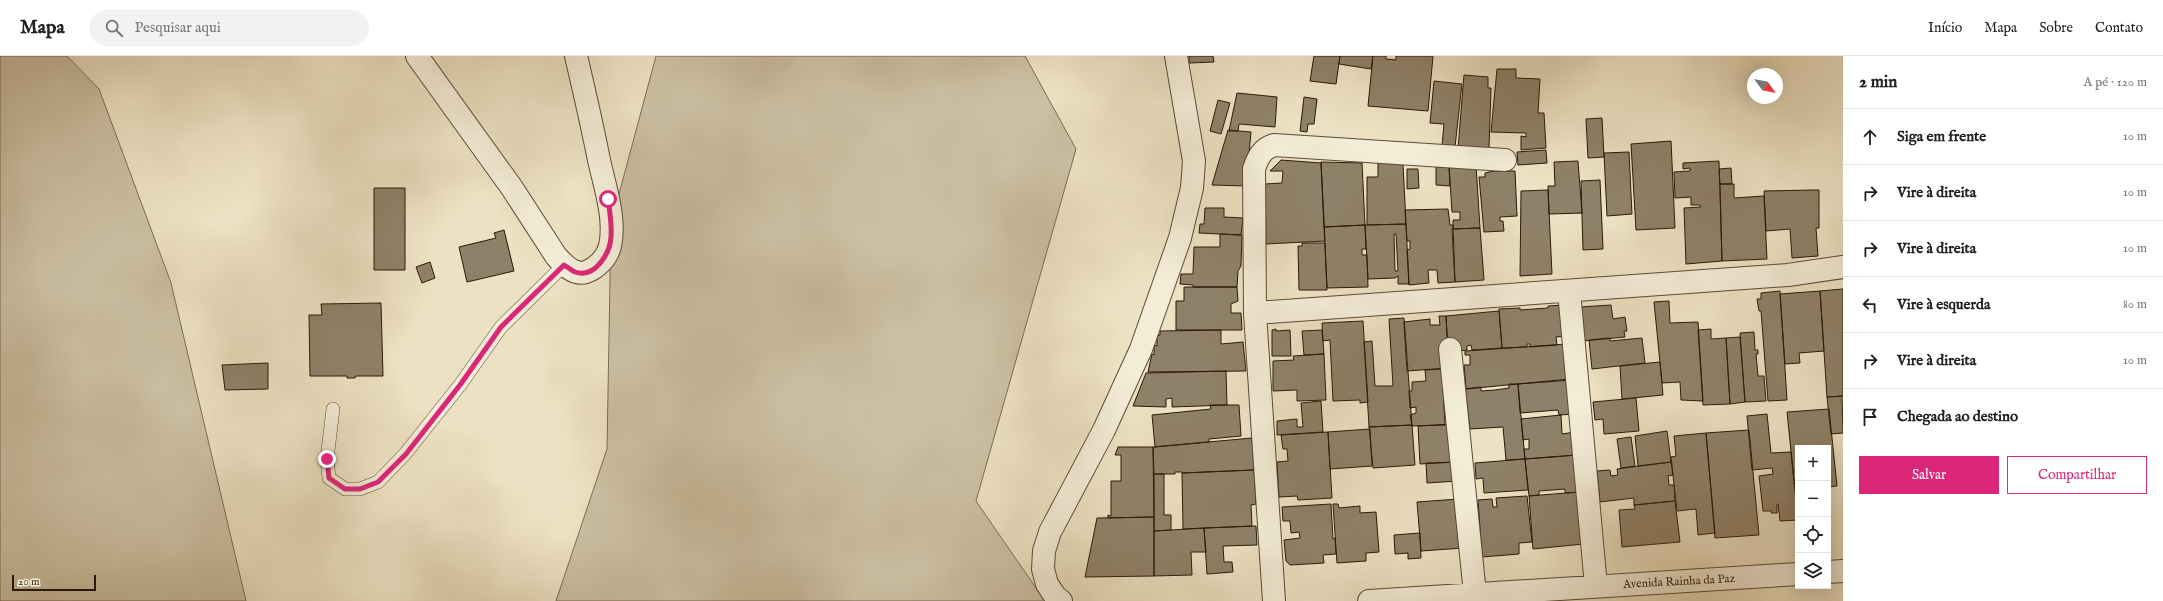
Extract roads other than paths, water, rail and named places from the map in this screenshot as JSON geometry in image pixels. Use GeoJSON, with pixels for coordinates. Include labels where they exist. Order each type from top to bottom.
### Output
{"type":"FeatureCollection","features":[{"type":"Feature","properties":{"kind":"street"},"geometry":{"type":"LineString","coordinates":[[417,56],[512,188],[564,265],[576,272],[584,273],[594,268],[605,257],[611,237],[608,199],[576,56]]}},
{"type":"Feature","properties":{"kind":"street"},"geometry":{"type":"LineString","coordinates":[[1061,601],[1055,596],[1047,584],[1043,569],[1044,551],[1050,532],[1104,430],[1141,349],[1180,238],[1192,188],[1194,161],[1176,56]]}},
{"type":"Feature","properties":{"kind":"street"},"geometry":{"type":"LineString","coordinates":[[1274,601],[1255,313],[1254,169],[1257,159],[1267,148],[1274,145],[1505,160]]}},
{"type":"Feature","properties":{"kind":"street"},"geometry":{"type":"LineString","coordinates":[[1255,313],[1788,276],[1843,267]]}},
{"type":"Feature","properties":{"kind":"street"},"geometry":{"type":"LineString","coordinates":[[1569,291],[1596,586]]}},
{"type":"Feature","properties":{"kind":"street"},"geometry":{"type":"LineString","coordinates":[[1450,349],[1475,594]]}},
{"type":"Feature","properties":{"kind":"street"},"geometry":{"type":"LineString","coordinates":[[1831,572],[1843,571]]}},
{"type":"Feature","properties":{"kind":"street","name":"Avenida Rainha da Paz"},"geometry":{"type":"LineString","coordinates":[[1369,601],[1795,574]]}},
{"type":"Feature","properties":{"kind":"lane"},"geometry":{"type":"LineString","coordinates":[[333,409],[327,459],[329,478],[345,489],[360,489],[378,482],[410,448],[460,385],[501,327],[564,265]]}}]}
